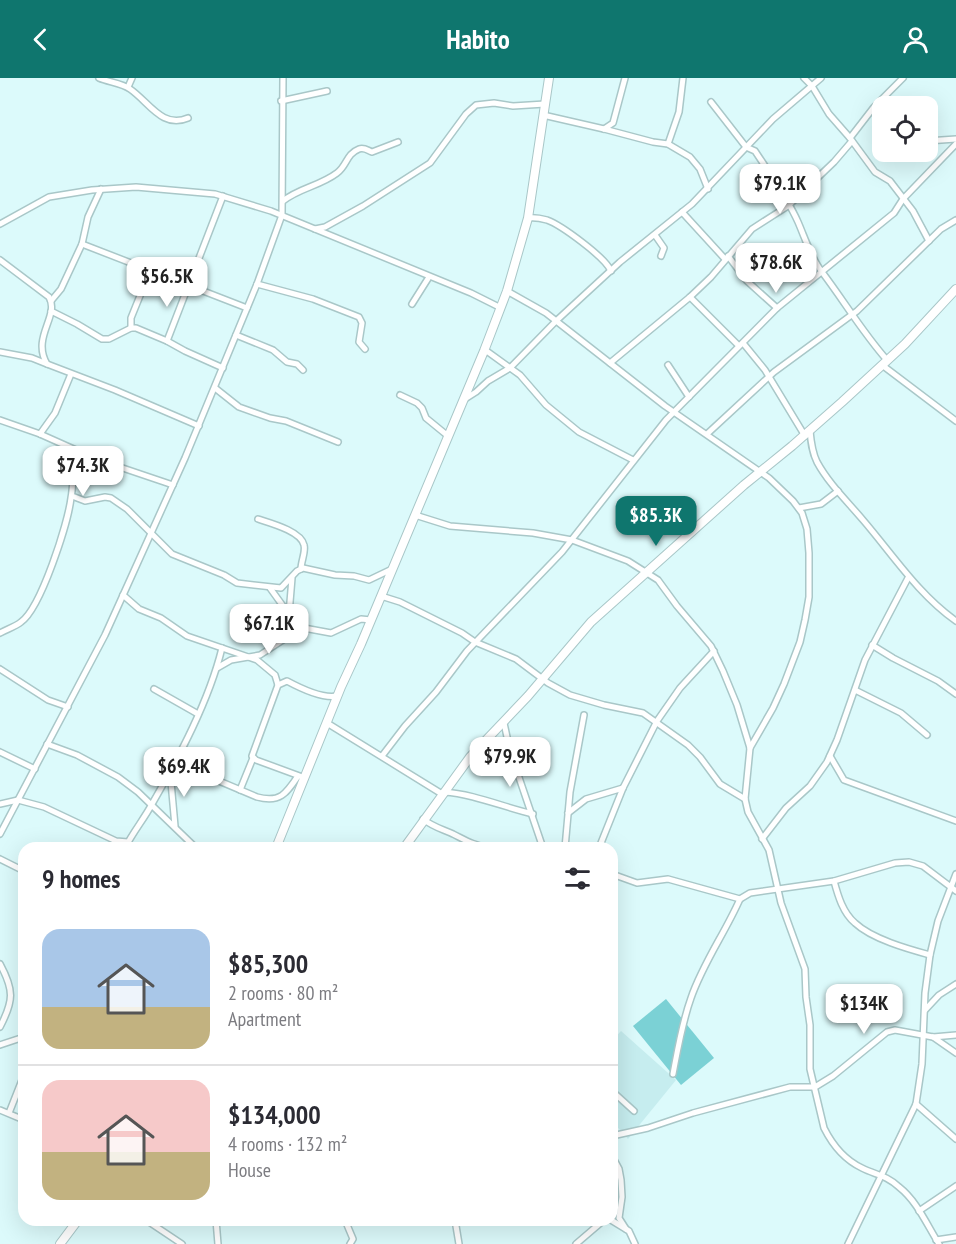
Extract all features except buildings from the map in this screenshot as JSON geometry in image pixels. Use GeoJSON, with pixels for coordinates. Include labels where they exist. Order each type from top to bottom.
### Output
{"type":"FeatureCollection","features":[{"type":"Feature","properties":{"kind":"street"},"geometry":{"type":"LineString","coordinates":[[99,78],[128,87],[164,118],[178,122],[188,118]]}},
{"type":"Feature","properties":{"kind":"street"},"geometry":{"type":"LineString","coordinates":[[128,87],[132,78]]}},
{"type":"Feature","properties":{"kind":"street"},"geometry":{"type":"LineString","coordinates":[[0,833],[90,666],[199,426],[257,284],[282,215],[281,101],[283,78]]}},
{"type":"Feature","properties":{"kind":"street"},"geometry":{"type":"LineString","coordinates":[[278,842],[301,777],[371,620],[501,308],[528,218],[549,78]]}},
{"type":"Feature","properties":{"kind":"street"},"geometry":{"type":"LineString","coordinates":[[604,129],[613,123],[625,78]]}},
{"type":"Feature","properties":{"kind":"street"},"geometry":{"type":"LineString","coordinates":[[668,144],[679,112],[683,78]]}},
{"type":"Feature","properties":{"kind":"street"},"geometry":{"type":"LineString","coordinates":[[804,78],[812,86],[829,114],[875,171],[890,181],[913,211],[929,241]]}},
{"type":"Feature","properties":{"kind":"street"},"geometry":{"type":"LineString","coordinates":[[463,400],[510,368],[556,321],[611,271],[708,189],[778,114],[821,78]]}},
{"type":"Feature","properties":{"kind":"street"},"geometry":{"type":"LineString","coordinates":[[610,363],[690,297],[752,230],[788,206],[834,162],[874,107],[903,78]]}},
{"type":"Feature","properties":{"kind":"street"},"geometry":{"type":"LineString","coordinates":[[281,101],[327,91]]}},
{"type":"Feature","properties":{"kind":"street"},"geometry":{"type":"LineString","coordinates":[[711,102],[746,147],[755,151],[788,206],[822,272],[885,363],[956,422]]}},
{"type":"Feature","properties":{"kind":"street"},"geometry":{"type":"LineString","coordinates":[[314,229],[325,227],[363,206],[431,163],[466,114],[476,105],[545,104]]}},
{"type":"Feature","properties":{"kind":"street"},"geometry":{"type":"LineString","coordinates":[[543,115],[668,144],[690,157],[700,169],[708,189]]}},
{"type":"Feature","properties":{"kind":"street"},"geometry":{"type":"LineString","coordinates":[[938,140],[956,139]]}},
{"type":"Feature","properties":{"kind":"street"},"geometry":{"type":"LineString","coordinates":[[283,201],[296,191],[310,188],[335,175],[341,170],[349,155],[358,150],[364,148],[372,152],[398,142]]}},
{"type":"Feature","properties":{"kind":"street"},"geometry":{"type":"LineString","coordinates":[[382,756],[475,642],[572,540],[633,460],[674,412],[777,308],[894,213],[903,199],[956,144]]}},
{"type":"Feature","properties":{"kind":"street"},"geometry":{"type":"LineString","coordinates":[[0,224],[49,197],[101,189],[136,187],[223,196],[282,215],[471,293],[501,308]]}},
{"type":"Feature","properties":{"kind":"street"},"geometry":{"type":"LineString","coordinates":[[51,302],[61,289],[82,244],[88,217],[101,189]]}},
{"type":"Feature","properties":{"kind":"street"},"geometry":{"type":"LineString","coordinates":[[167,340],[223,196]]}},
{"type":"Feature","properties":{"kind":"street"},"geometry":{"type":"LineString","coordinates":[[682,212],[747,281],[777,308]]}},
{"type":"Feature","properties":{"kind":"street"},"geometry":{"type":"LineString","coordinates":[[528,218],[540,218],[561,227],[606,262],[611,271]]}},
{"type":"Feature","properties":{"kind":"street"},"geometry":{"type":"LineString","coordinates":[[706,434],[768,377],[852,315],[941,229],[956,220]]}},
{"type":"Feature","properties":{"kind":"street"},"geometry":{"type":"LineString","coordinates":[[655,235],[664,248],[662,256]]}},
{"type":"Feature","properties":{"kind":"street"},"geometry":{"type":"LineString","coordinates":[[82,244],[247,308]]}},
{"type":"Feature","properties":{"kind":"street"},"geometry":{"type":"LineString","coordinates":[[0,260],[48,297],[51,302],[42,347],[47,364]]}},
{"type":"Feature","properties":{"kind":"street"},"geometry":{"type":"LineString","coordinates":[[0,272],[6,265]]}},
{"type":"Feature","properties":{"kind":"street"},"geometry":{"type":"LineString","coordinates":[[131,328],[132,315],[150,271]]}},
{"type":"Feature","properties":{"kind":"street"},"geometry":{"type":"LineString","coordinates":[[412,304],[429,277]]}},
{"type":"Feature","properties":{"kind":"street"},"geometry":{"type":"LineString","coordinates":[[257,284],[314,299],[359,317],[362,323],[359,342],[365,349]]}},
{"type":"Feature","properties":{"kind":"street"},"geometry":{"type":"LineString","coordinates":[[408,842],[470,757],[504,723],[591,622],[885,363],[956,289]]}},
{"type":"Feature","properties":{"kind":"street"},"geometry":{"type":"LineString","coordinates":[[507,291],[534,305],[674,412],[769,478],[799,508],[807,529],[809,553],[809,597],[805,620],[800,642],[784,684],[750,748]]}},
{"type":"Feature","properties":{"kind":"street"},"geometry":{"type":"LineString","coordinates":[[690,297],[741,344],[768,377],[807,433],[817,463],[908,578],[937,608],[956,621]]}},
{"type":"Feature","properties":{"kind":"street"},"geometry":{"type":"LineString","coordinates":[[51,311],[78,324],[101,339],[109,339],[131,328],[167,340],[223,368]]}},
{"type":"Feature","properties":{"kind":"street"},"geometry":{"type":"LineString","coordinates":[[236,335],[273,350],[286,362],[297,364],[303,370]]}},
{"type":"Feature","properties":{"kind":"street"},"geometry":{"type":"LineString","coordinates":[[0,351],[32,358],[199,426]]}},
{"type":"Feature","properties":{"kind":"street"},"geometry":{"type":"LineString","coordinates":[[484,351],[520,375],[546,405],[579,432],[633,460]]}},
{"type":"Feature","properties":{"kind":"street"},"geometry":{"type":"LineString","coordinates":[[668,365],[689,397]]}},
{"type":"Feature","properties":{"kind":"street"},"geometry":{"type":"LineString","coordinates":[[40,434],[55,413],[71,374]]}},
{"type":"Feature","properties":{"kind":"street"},"geometry":{"type":"LineString","coordinates":[[215,388],[239,407],[286,421],[338,442]]}},
{"type":"Feature","properties":{"kind":"street"},"geometry":{"type":"LineString","coordinates":[[400,396],[417,403],[426,418],[448,436]]}},
{"type":"Feature","properties":{"kind":"street"},"geometry":{"type":"LineString","coordinates":[[0,420],[40,434],[77,452],[173,485]]}},
{"type":"Feature","properties":{"kind":"street"},"geometry":{"type":"LineString","coordinates":[[0,633],[21,623],[37,599],[72,496],[73,471],[77,452]]}},
{"type":"Feature","properties":{"kind":"street"},"geometry":{"type":"LineString","coordinates":[[799,508],[821,504],[838,491]]}},
{"type":"Feature","properties":{"kind":"street"},"geometry":{"type":"LineString","coordinates":[[72,496],[85,501],[111,498],[127,509],[172,554],[224,575],[237,583],[283,588],[301,568],[305,547],[301,539],[286,529],[258,519]]}},
{"type":"Feature","properties":{"kind":"street"},"geometry":{"type":"LineString","coordinates":[[415,515],[450,526],[522,532],[572,540],[618,556],[658,580],[714,651],[737,705],[750,748],[745,799],[748,812],[771,856],[777,888],[805,969],[810,1025],[810,1069],[824,1128],[833,1143],[847,1158],[860,1167],[883,1175],[901,1188],[919,1211],[937,1242],[956,1238]]}},
{"type":"Feature","properties":{"kind":"street"},"geometry":{"type":"LineString","coordinates":[[301,568],[369,580],[393,568]]}},
{"type":"Feature","properties":{"kind":"street"},"geometry":{"type":"LineString","coordinates":[[217,668],[231,660],[260,655],[283,640],[287,630],[292,578]]}},
{"type":"Feature","properties":{"kind":"street"},"geometry":{"type":"LineString","coordinates":[[762,839],[786,808],[813,783],[830,756],[872,645],[908,578]]}},
{"type":"Feature","properties":{"kind":"street"},"geometry":{"type":"LineString","coordinates":[[270,588],[288,613],[302,627],[328,633],[361,619],[371,620]]}},
{"type":"Feature","properties":{"kind":"street"},"geometry":{"type":"LineString","coordinates":[[123,595],[139,609],[161,618],[187,636],[257,660],[275,675],[278,685],[240,790]]}},
{"type":"Feature","properties":{"kind":"street"},"geometry":{"type":"LineString","coordinates":[[381,596],[400,602],[462,633],[475,642],[516,659],[550,684],[572,695],[604,705],[638,711],[657,722],[700,757],[720,784],[745,799]]}},
{"type":"Feature","properties":{"kind":"street"},"geometry":{"type":"LineString","coordinates":[[872,645],[938,681],[956,694]]}},
{"type":"Feature","properties":{"kind":"street"},"geometry":{"type":"LineString","coordinates":[[129,842],[187,740],[217,668],[222,648]]}},
{"type":"Feature","properties":{"kind":"street"},"geometry":{"type":"LineString","coordinates":[[601,842],[623,788],[657,722],[680,688],[714,651]]}},
{"type":"Feature","properties":{"kind":"street"},"geometry":{"type":"LineString","coordinates":[[0,669],[48,700],[68,707]]}},
{"type":"Feature","properties":{"kind":"street"},"geometry":{"type":"LineString","coordinates":[[278,685],[286,681],[302,690],[329,698],[337,696]]}},
{"type":"Feature","properties":{"kind":"street"},"geometry":{"type":"LineString","coordinates":[[154,689],[198,714]]}},
{"type":"Feature","properties":{"kind":"street"},"geometry":{"type":"LineString","coordinates":[[855,690],[901,713],[927,735]]}},
{"type":"Feature","properties":{"kind":"street"},"geometry":{"type":"LineString","coordinates":[[566,842],[574,765],[584,715]]}},
{"type":"Feature","properties":{"kind":"street"},"geometry":{"type":"LineString","coordinates":[[327,723],[442,793],[468,795],[532,814]]}},
{"type":"Feature","properties":{"kind":"street"},"geometry":{"type":"LineString","coordinates":[[504,723],[510,751],[541,842]]}},
{"type":"Feature","properties":{"kind":"street"},"geometry":{"type":"LineString","coordinates":[[46,744],[77,755],[118,777],[152,805],[190,842]]}},
{"type":"Feature","properties":{"kind":"street"},"geometry":{"type":"LineString","coordinates":[[0,752],[35,769]]}},
{"type":"Feature","properties":{"kind":"street"},"geometry":{"type":"LineString","coordinates":[[830,756],[843,779],[956,821]]}},
{"type":"Feature","properties":{"kind":"street"},"geometry":{"type":"LineString","coordinates":[[253,758],[301,777]]}},
{"type":"Feature","properties":{"kind":"street"},"geometry":{"type":"LineString","coordinates":[[174,762],[261,798],[276,799],[301,777]]}},
{"type":"Feature","properties":{"kind":"street"},"geometry":{"type":"LineString","coordinates":[[170,770],[175,826]]}},
{"type":"Feature","properties":{"kind":"street"},"geometry":{"type":"LineString","coordinates":[[568,813],[586,799],[623,788]]}},
{"type":"Feature","properties":{"kind":"street"},"geometry":{"type":"LineString","coordinates":[[0,804],[18,800],[55,812],[119,842]]}},
{"type":"Feature","properties":{"kind":"street"},"geometry":{"type":"LineString","coordinates":[[423,819],[465,842]]}},
{"type":"Feature","properties":{"kind":"street"},"geometry":{"type":"LineString","coordinates":[[0,858],[18,868]]}},
{"type":"Feature","properties":{"kind":"street"},"geometry":{"type":"LineString","coordinates":[[673,1074],[682,1025],[691,996],[740,899],[750,893],[834,881],[895,863],[909,862],[922,866],[953,889]]}},
{"type":"Feature","properties":{"kind":"street"},"geometry":{"type":"LineString","coordinates":[[848,1244],[916,1104],[930,954],[956,874]]}},
{"type":"Feature","properties":{"kind":"street"},"geometry":{"type":"LineString","coordinates":[[618,876],[637,883],[668,879],[740,899]]}},
{"type":"Feature","properties":{"kind":"street"},"geometry":{"type":"LineString","coordinates":[[834,881],[839,901],[854,923],[902,946],[930,954]]}},
{"type":"Feature","properties":{"kind":"street"},"geometry":{"type":"LineString","coordinates":[[0,964],[10,982],[11,991],[9,1010],[0,1027]]}},
{"type":"Feature","properties":{"kind":"street"},"geometry":{"type":"LineString","coordinates":[[925,1010],[939,995],[956,984]]}},
{"type":"Feature","properties":{"kind":"street"},"geometry":{"type":"LineString","coordinates":[[618,1135],[790,1087],[815,1087],[833,1076],[887,1032],[906,1031],[933,1037],[956,1035]]}},
{"type":"Feature","properties":{"kind":"street"},"geometry":{"type":"LineString","coordinates":[[933,1037],[956,1053]]}},
{"type":"Feature","properties":{"kind":"street"},"geometry":{"type":"LineString","coordinates":[[0,1045],[18,1039]]}},
{"type":"Feature","properties":{"kind":"street"},"geometry":{"type":"LineString","coordinates":[[9,1113],[18,1090]]}},
{"type":"Feature","properties":{"kind":"street"},"geometry":{"type":"LineString","coordinates":[[618,1096],[634,1111]]}},
{"type":"Feature","properties":{"kind":"street"},"geometry":{"type":"LineString","coordinates":[[916,1104],[956,1139]]}},
{"type":"Feature","properties":{"kind":"street"},"geometry":{"type":"LineString","coordinates":[[0,1110],[18,1117]]}},
{"type":"Feature","properties":{"kind":"street"},"geometry":{"type":"LineString","coordinates":[[618,1168],[622,1197],[619,1218],[631,1234],[635,1244]]}},
{"type":"Feature","properties":{"kind":"street"},"geometry":{"type":"LineString","coordinates":[[919,1211],[956,1185]]}},
{"type":"Feature","properties":{"kind":"street"},"geometry":{"type":"LineString","coordinates":[[618,1224],[626,1229]]}},
{"type":"Feature","properties":{"kind":"street"},"geometry":{"type":"LineString","coordinates":[[60,1244],[74,1226]]}},
{"type":"Feature","properties":{"kind":"street"},"geometry":{"type":"LineString","coordinates":[[155,1226],[182,1244]]}},
{"type":"Feature","properties":{"kind":"street"},"geometry":{"type":"LineString","coordinates":[[216,1226],[218,1244]]}},
{"type":"Feature","properties":{"kind":"street"},"geometry":{"type":"LineString","coordinates":[[348,1226],[352,1236],[350,1244]]}},
{"type":"Feature","properties":{"kind":"street"},"geometry":{"type":"LineString","coordinates":[[455,1226],[459,1244]]}},
{"type":"Feature","properties":{"kind":"street"},"geometry":{"type":"LineString","coordinates":[[576,1244],[597,1226]]}},
{"type":"Feature","properties":{"kind":"shaded area"},"geometry":{"type":"Polygon","coordinates":[[[666,999],[714,1058],[681,1085],[633,1026],[666,999]]]}},
{"type":"Feature","properties":{"kind":"shaded area"},"geometry":{"type":"Polygon","coordinates":[[[621,1031],[676,1080],[628,1139],[618,1128],[618,1034],[621,1031]]]}}]}
